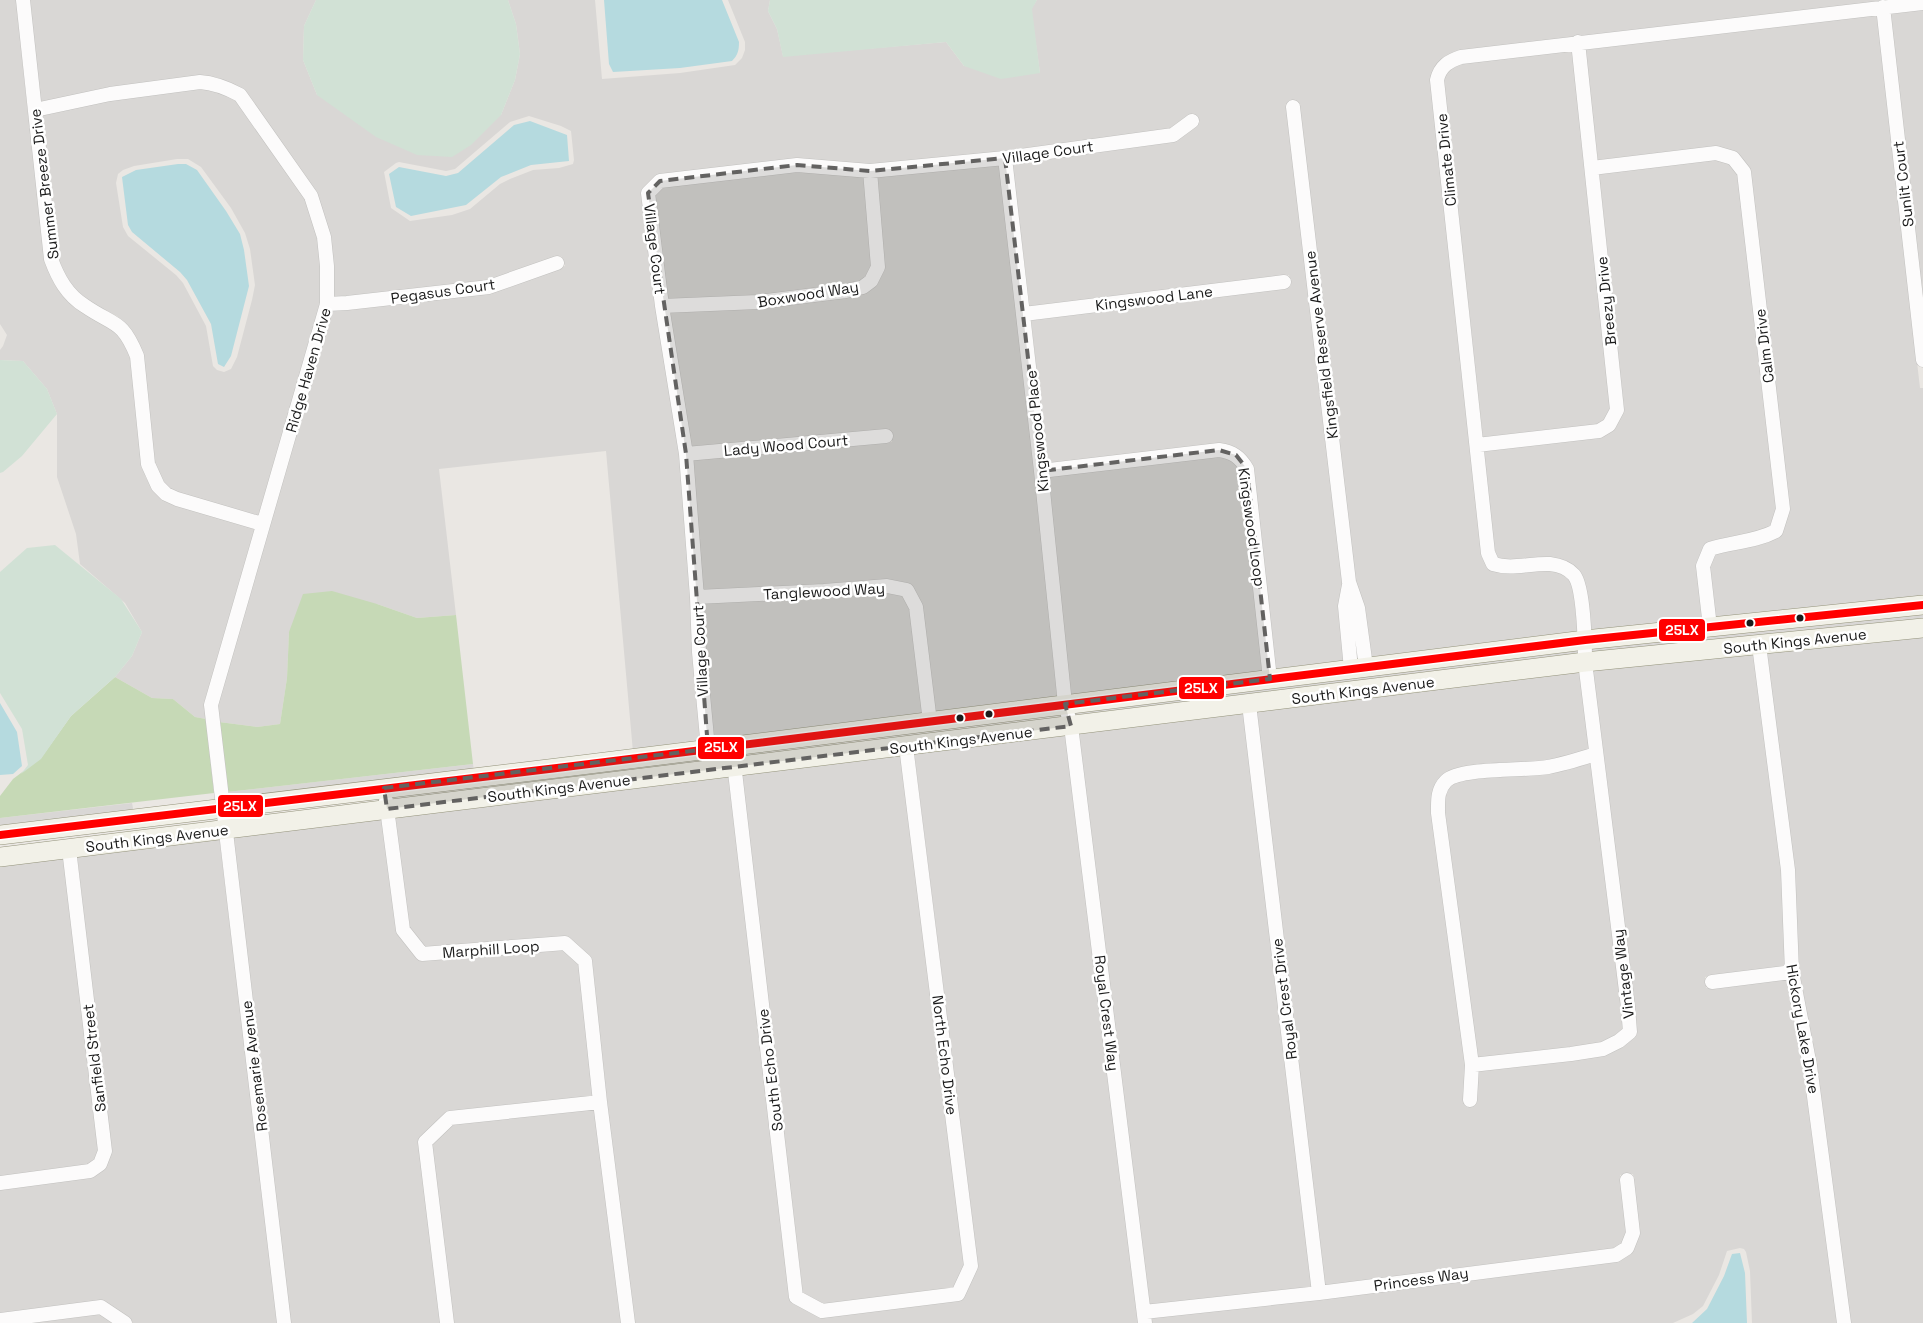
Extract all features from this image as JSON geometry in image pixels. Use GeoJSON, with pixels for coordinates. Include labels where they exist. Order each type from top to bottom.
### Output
{"type":"FeatureCollection","features":[{"type":"Feature","properties":{"kind":"main road","name":"South Kings Avenue"},"geometry":{"type":"LineString","coordinates":[[0,834],[557,768],[1585,640],[1923,605]]}},
{"type":"Feature","properties":{"kind":"main road","name":"South Kings Avenue"},"geometry":{"type":"LineString","coordinates":[[0,857],[1585,662],[1923,628]]}},
{"type":"Feature","properties":{"kind":"main road"},"geometry":{"type":"LineString","coordinates":[[557,768],[559,788]]}},
{"type":"Feature","properties":{"kind":"street","name":"Summer Breeze Drive"},"geometry":{"type":"LineString","coordinates":[[23,0],[51,259],[63,285],[73,296],[85,306],[112,320],[124,331],[130,341],[136,356],[148,464],[152,476],[166,494],[262,524]]}},
{"type":"Feature","properties":{"kind":"street","name":"Climate Drive"},"geometry":{"type":"LineString","coordinates":[[1585,662],[1585,640],[1579,586],[1575,576],[1566,568],[1550,564],[1504,568],[1492,564],[1488,553],[1438,90],[1439,73],[1443,66],[1451,60],[1462,57],[1923,3]]}},
{"type":"Feature","properties":{"kind":"street","name":"Sunlit Court"},"geometry":{"type":"LineString","coordinates":[[1883,7],[1923,360]]}},
{"type":"Feature","properties":{"kind":"street","name":"Breezy Drive"},"geometry":{"type":"LineString","coordinates":[[1477,445],[1599,431],[1609,426],[1617,410],[1578,42]]}},
{"type":"Feature","properties":{"kind":"street","name":"Ridge Haven Drive"},"geometry":{"type":"LineString","coordinates":[[35,110],[110,94],[200,82],[213,83],[240,95],[311,196],[324,237],[328,266],[327,304],[318,341],[262,524],[211,705],[222,808]]}},
{"type":"Feature","properties":{"kind":"street","name":"Kingsfield Reserve Avenue"},"geometry":{"type":"LineString","coordinates":[[1293,107],[1350,582],[1358,608],[1358,668]]}},
{"type":"Feature","properties":{"kind":"street","name":"Village Court"},"geometry":{"type":"LineString","coordinates":[[710,770],[698,652],[697,597],[686,454],[662,306],[648,193],[660,181],[797,165],[870,171],[1005,158],[1173,135],[1192,121]]}},
{"type":"Feature","properties":{"kind":"street","name":"Calm Drive"},"geometry":{"type":"LineString","coordinates":[[1592,168],[1716,153],[1733,158],[1744,172],[1783,509],[1776,531],[1762,538],[1726,544],[1710,549],[1703,566],[1710,627]]}},
{"type":"Feature","properties":{"kind":"street","name":"Kingswood Place"},"geometry":{"type":"LineString","coordinates":[[1005,158],[1024,314],[1065,704]]}},
{"type":"Feature","properties":{"kind":"street","name":"Boxwood Way"},"geometry":{"type":"LineString","coordinates":[[662,306],[758,302],[846,291],[863,287],[871,281],[878,267],[870,171]]}},
{"type":"Feature","properties":{"kind":"street","name":"Pegasus Court"},"geometry":{"type":"LineString","coordinates":[[327,304],[488,287],[557,263]]}},
{"type":"Feature","properties":{"kind":"street","name":"Kingswood Lane"},"geometry":{"type":"LineString","coordinates":[[1024,314],[1284,282]]}},
{"type":"Feature","properties":{"kind":"street","name":"Lady Wood Court"},"geometry":{"type":"LineString","coordinates":[[686,454],[886,436]]}},
{"type":"Feature","properties":{"kind":"street","name":"Kingswood Loop"},"geometry":{"type":"LineString","coordinates":[[1041,471],[1219,450],[1228,451],[1242,460],[1247,469],[1270,679]]}},
{"type":"Feature","properties":{"kind":"street","name":"Tanglewood Way"},"geometry":{"type":"LineString","coordinates":[[697,597],[886,586],[907,590],[916,607],[930,722]]}},
{"type":"Feature","properties":{"kind":"street","name":"Hickory Lake Drive"},"geometry":{"type":"LineString","coordinates":[[1759,645],[1788,870],[1792,972],[1810,1066],[1844,1323]]}},
{"type":"Feature","properties":{"kind":"street","name":"Vintage Way"},"geometry":{"type":"LineString","coordinates":[[1472,1065],[1571,1054],[1602,1048],[1619,1041],[1630,1032],[1585,662]]}},
{"type":"Feature","properties":{"kind":"street","name":"Royal Crest Way"},"geometry":{"type":"LineString","coordinates":[[1065,704],[1071,726],[1145,1318]]}},
{"type":"Feature","properties":{"kind":"street","name":"Royal Crest Drive"},"geometry":{"type":"LineString","coordinates":[[1248,704],[1319,1293]]}},
{"type":"Feature","properties":{"kind":"street","name":"South Echo Drive"},"geometry":{"type":"LineString","coordinates":[[732,746],[796,1297],[822,1311],[890,1302]]}},
{"type":"Feature","properties":{"kind":"street","name":"North Echo Drive"},"geometry":{"type":"LineString","coordinates":[[890,1302],[958,1294],[971,1266],[906,746]]}},
{"type":"Feature","properties":{"kind":"street"},"geometry":{"type":"LineString","coordinates":[[1470,1100],[1472,1065],[1438,813],[1439,793],[1447,780],[1461,775],[1546,767],[1596,754]]}},
{"type":"Feature","properties":{"kind":"street","name":"Marphill Loop"},"geometry":{"type":"LineString","coordinates":[[384,788],[403,930],[422,954],[565,943],[585,961],[600,1102],[628,1323]]}},
{"type":"Feature","properties":{"kind":"street","name":"Rosemarie Avenue"},"geometry":{"type":"LineString","coordinates":[[222,808],[284,1323]]}},
{"type":"Feature","properties":{"kind":"street","name":"Sanfield Street"},"geometry":{"type":"LineString","coordinates":[[0,1183],[90,1171],[100,1164],[105,1151],[70,849]]}},
{"type":"Feature","properties":{"kind":"street"},"geometry":{"type":"LineString","coordinates":[[1712,982],[1792,972]]}},
{"type":"Feature","properties":{"kind":"street"},"geometry":{"type":"LineString","coordinates":[[447,1323],[425,1142],[450,1118],[600,1102]]}},
{"type":"Feature","properties":{"kind":"street","name":"Princess Way"},"geometry":{"type":"LineString","coordinates":[[1145,1318],[1319,1293],[1616,1255],[1627,1248],[1633,1233],[1627,1180]]}},
{"type":"Feature","properties":{"kind":"street"},"geometry":{"type":"LineString","coordinates":[[0,1320],[101,1307],[125,1323]]}},
{"type":"Feature","properties":{"kind":"highlighted area"},"geometry":{"type":"Polygon","coordinates":[[[1005,158],[1041,471],[1219,450],[1236,455],[1247,469],[1270,679],[1065,704],[1071,726],[387,809],[384,788],[708,749],[686,454],[648,193],[660,181],[797,165],[870,171],[1005,158]]]}},
{"type":"Feature","properties":{"kind":"shaded area"},"geometry":{"type":"Polygon","coordinates":[[[0,0],[16,0],[27,106],[50,275],[57,288],[68,300],[108,325],[119,335],[125,344],[130,358],[142,465],[146,478],[154,490],[255,528],[204,704],[206,719],[195,717],[173,699],[152,698],[115,677],[132,656],[142,632],[125,603],[80,564],[76,534],[57,477],[57,414],[47,389],[23,361],[0,360],[0,350],[7,335],[0,324],[0,0]]]}},
{"type":"Feature","properties":{"kind":"shaded area"},"geometry":{"type":"Polygon","coordinates":[[[30,0],[316,0],[304,26],[303,60],[317,95],[501,115],[515,80],[520,54],[516,24],[508,0],[595,0],[602,79],[680,73],[735,65],[742,58],[745,42],[728,0],[770,0],[768,11],[777,29],[783,56],[946,42],[964,66],[1040,73],[1031,9],[1037,0],[1897,0],[1461,51],[1439,62],[1482,555],[1487,566],[1502,573],[1550,570],[1563,573],[1569,579],[1573,588],[1578,635],[1276,672],[1253,468],[1248,458],[1241,451],[1231,446],[1218,444],[1047,465],[1031,319],[1291,286],[1289,275],[1030,307],[1012,163],[1177,139],[1200,122],[1193,113],[1171,130],[1004,152],[870,166],[797,159],[643,189],[641,194],[656,312],[680,454],[691,598],[692,653],[701,744],[633,752],[606,451],[439,469],[456,615],[417,618],[377,604],[289,632],[287,678],[280,724],[257,727],[219,722],[217,705],[332,310],[489,293],[565,266],[561,256],[487,281],[334,298],[334,266],[330,237],[317,195],[231,83],[216,77],[200,76],[41,103],[30,0]],[[529,116],[510,122],[455,169],[446,171],[396,163],[384,172],[391,208],[410,221],[452,215],[470,209],[500,184],[510,179],[533,170],[559,168],[573,164],[571,131],[529,116]]]}},
{"type":"Feature","properties":{"kind":"shaded area"},"geometry":{"type":"Polygon","coordinates":[[[1923,8],[1923,302],[1890,12],[1923,8]]]}},
{"type":"Feature","properties":{"kind":"shaded area"},"geometry":{"type":"Polygon","coordinates":[[[1877,14],[1920,388],[1923,388],[1923,599],[1716,620],[1710,567],[1715,554],[1763,544],[1779,536],[1739,155],[1598,162],[1585,47],[1877,14]]]}},
{"type":"Feature","properties":{"kind":"shaded area"},"geometry":{"type":"Polygon","coordinates":[[[1572,49],[1610,409],[1604,422],[1597,426],[1483,439],[1444,80],[1445,75],[1448,70],[1463,62],[1572,49]]]}},
{"type":"Feature","properties":{"kind":"shaded area"},"geometry":{"type":"Polygon","coordinates":[[[200,87],[211,88],[236,100],[305,199],[317,238],[321,267],[321,304],[258,516],[180,494],[164,483],[155,463],[137,339],[129,327],[117,316],[88,302],[78,293],[69,282],[57,258],[42,115],[111,99],[200,87]],[[188,159],[134,166],[118,174],[116,183],[123,227],[128,236],[176,275],[183,283],[206,326],[213,366],[217,370],[224,372],[231,369],[237,357],[252,300],[255,285],[250,249],[245,233],[231,208],[201,167],[188,159]]]}},
{"type":"Feature","properties":{"kind":"shaded area"},"geometry":{"type":"Polygon","coordinates":[[[1715,159],[1729,163],[1738,174],[1776,509],[1770,527],[1760,533],[1708,544],[1703,622],[1591,634],[1581,574],[1498,559],[1494,551],[1484,450],[1599,437],[1624,409],[1599,173],[1715,159]]]}},
{"type":"Feature","properties":{"kind":"shaded area"},"geometry":{"type":"Polygon","coordinates":[[[999,164],[1035,472],[1058,699],[936,715],[913,588],[823,586],[703,591],[693,459],[892,442],[892,431],[692,447],[669,311],[875,286],[877,177],[999,164]]]}},
{"type":"Feature","properties":{"kind":"shaded area"},"geometry":{"type":"Polygon","coordinates":[[[797,171],[864,177],[871,267],[866,277],[860,281],[844,285],[758,296],[667,300],[654,195],[664,186],[797,171]]]}},
{"type":"Feature","properties":{"kind":"shaded area"},"geometry":{"type":"Polygon","coordinates":[[[1219,456],[1232,459],[1240,471],[1263,674],[1070,697],[1048,476],[1219,456]]]}},
{"type":"Feature","properties":{"kind":"shaded area"},"geometry":{"type":"Polygon","coordinates":[[[886,592],[902,595],[909,608],[923,717],[714,742],[705,652],[704,603],[886,592]]]}},
{"type":"Feature","properties":{"kind":"shaded area"},"geometry":{"type":"Polygon","coordinates":[[[1923,611],[1923,622],[1748,636],[1592,654],[1592,645],[1923,611]]]}},
{"type":"Feature","properties":{"kind":"shaded area"},"geometry":{"type":"Polygon","coordinates":[[[1923,634],[1923,1323],[1850,1323],[1817,1065],[1798,972],[1767,650],[1923,634]]]}},
{"type":"Feature","properties":{"kind":"shaded area"},"geometry":{"type":"Polygon","coordinates":[[[1579,646],[1579,656],[1075,715],[1073,709],[1579,646]]]}},
{"type":"Feature","properties":{"kind":"shaded area"},"geometry":{"type":"Polygon","coordinates":[[[1754,651],[1782,871],[1785,967],[1705,977],[1706,988],[1786,979],[1804,1067],[1837,1323],[1752,1323],[1750,1271],[1746,1252],[1740,1248],[1727,1251],[1719,1275],[1703,1306],[1693,1314],[1673,1323],[1152,1323],[1151,1317],[1616,1261],[1639,1232],[1633,1174],[1620,1175],[1626,1233],[1622,1245],[1613,1250],[1325,1286],[1256,709],[1754,651]]]}},
{"type":"Feature","properties":{"kind":"shaded area"},"geometry":{"type":"Polygon","coordinates":[[[1243,711],[1312,1288],[1150,1306],[1078,731],[1243,711]]]}},
{"type":"Feature","properties":{"kind":"shaded area"},"geometry":{"type":"Polygon","coordinates":[[[1065,733],[1139,1323],[635,1323],[607,1101],[592,960],[570,939],[425,947],[410,928],[394,814],[728,773],[790,1298],[818,1316],[959,1299],[978,1265],[914,751],[1065,733]]]}},
{"type":"Feature","properties":{"kind":"shaded area"},"geometry":{"type":"Polygon","coordinates":[[[901,753],[965,1265],[954,1288],[824,1305],[803,1294],[741,772],[901,753]]]}},
{"type":"Feature","properties":{"kind":"shaded area"},"geometry":{"type":"Polygon","coordinates":[[[473,764],[474,771],[228,802],[227,792],[473,764]]]}},
{"type":"Feature","properties":{"kind":"shaded area"},"geometry":{"type":"Polygon","coordinates":[[[132,803],[134,813],[0,829],[0,818],[132,803]]]}},
{"type":"Feature","properties":{"kind":"shaded area"},"geometry":{"type":"Polygon","coordinates":[[[382,815],[416,957],[563,949],[579,964],[593,1097],[449,1112],[420,1138],[418,1142],[441,1323],[291,1323],[232,834],[382,815]]]}},
{"type":"Feature","properties":{"kind":"shaded area"},"geometry":{"type":"Polygon","coordinates":[[[219,836],[278,1323],[133,1323],[131,1319],[106,1302],[0,1314],[0,1189],[90,1177],[111,1150],[77,854],[219,836]]]}},
{"type":"Feature","properties":{"kind":"shaded area"},"geometry":{"type":"Polygon","coordinates":[[[64,855],[98,1151],[94,1161],[87,1166],[0,1178],[0,863],[64,855]]]}},
{"type":"Feature","properties":{"kind":"shaded area"},"geometry":{"type":"Polygon","coordinates":[[[595,1108],[622,1323],[454,1323],[431,1144],[453,1123],[595,1108]]]}},
{"type":"Feature","properties":{"kind":"shaded area"},"geometry":{"type":"Polygon","coordinates":[[[100,1313],[114,1323],[19,1323],[100,1313]]]}},
{"type":"Feature","properties":{"kind":"green space"},"geometry":{"type":"Polygon","coordinates":[[[316,0],[508,0],[516,24],[520,54],[515,80],[501,115],[471,145],[452,157],[417,155],[376,137],[317,95],[303,60],[304,26],[316,0]]]}},
{"type":"Feature","properties":{"kind":"green space"},"geometry":{"type":"Polygon","coordinates":[[[770,0],[1037,0],[1032,9],[1040,73],[1001,79],[964,66],[946,42],[783,57],[777,29],[768,11],[770,0]]]}},
{"type":"Feature","properties":{"kind":"green space"},"geometry":{"type":"Polygon","coordinates":[[[0,360],[23,361],[47,389],[57,414],[22,456],[0,473],[0,360]]]}},
{"type":"Feature","properties":{"kind":"green space"},"geometry":{"type":"Polygon","coordinates":[[[55,545],[121,599],[142,632],[132,656],[115,677],[71,716],[41,759],[21,774],[28,765],[22,729],[0,693],[0,572],[27,548],[55,545]]]}},
{"type":"Feature","properties":{"kind":"green space"},"geometry":{"type":"Polygon","coordinates":[[[332,591],[417,618],[456,615],[473,764],[227,792],[219,722],[257,727],[280,724],[287,678],[289,632],[303,594],[332,591]]]}},
{"type":"Feature","properties":{"kind":"green space"},"geometry":{"type":"Polygon","coordinates":[[[115,677],[152,698],[173,699],[195,717],[206,719],[214,793],[0,818],[0,796],[13,779],[41,758],[71,716],[115,677]]]}},
{"type":"Feature","properties":{"kind":"water"},"geometry":{"type":"Polygon","coordinates":[[[604,0],[722,0],[739,42],[736,57],[732,61],[680,68],[613,72],[609,64],[604,0]]]}},
{"type":"Feature","properties":{"kind":"water"},"geometry":{"type":"Polygon","coordinates":[[[530,121],[567,135],[569,161],[531,165],[501,177],[466,205],[411,216],[396,207],[389,174],[399,167],[446,176],[458,173],[514,125],[530,121]]]}},
{"type":"Feature","properties":{"kind":"water"},"geometry":{"type":"Polygon","coordinates":[[[186,164],[197,170],[240,234],[244,250],[249,286],[231,356],[224,367],[218,364],[211,324],[187,280],[132,232],[128,225],[122,177],[136,170],[186,164]]]}},
{"type":"Feature","properties":{"kind":"water"},"geometry":{"type":"Polygon","coordinates":[[[0,703],[17,732],[22,766],[13,774],[0,775],[0,703]]]}},
{"type":"Feature","properties":{"kind":"water"},"geometry":{"type":"Polygon","coordinates":[[[1740,1253],[1745,1273],[1747,1323],[1692,1323],[1707,1309],[1724,1276],[1732,1254],[1740,1253]]]}},
{"type":"Feature","properties":{"kind":"transit line","name":"25LX"},"geometry":{"type":"LineString","coordinates":[[0,835],[557,768],[1585,640],[1923,605]]}}]}
